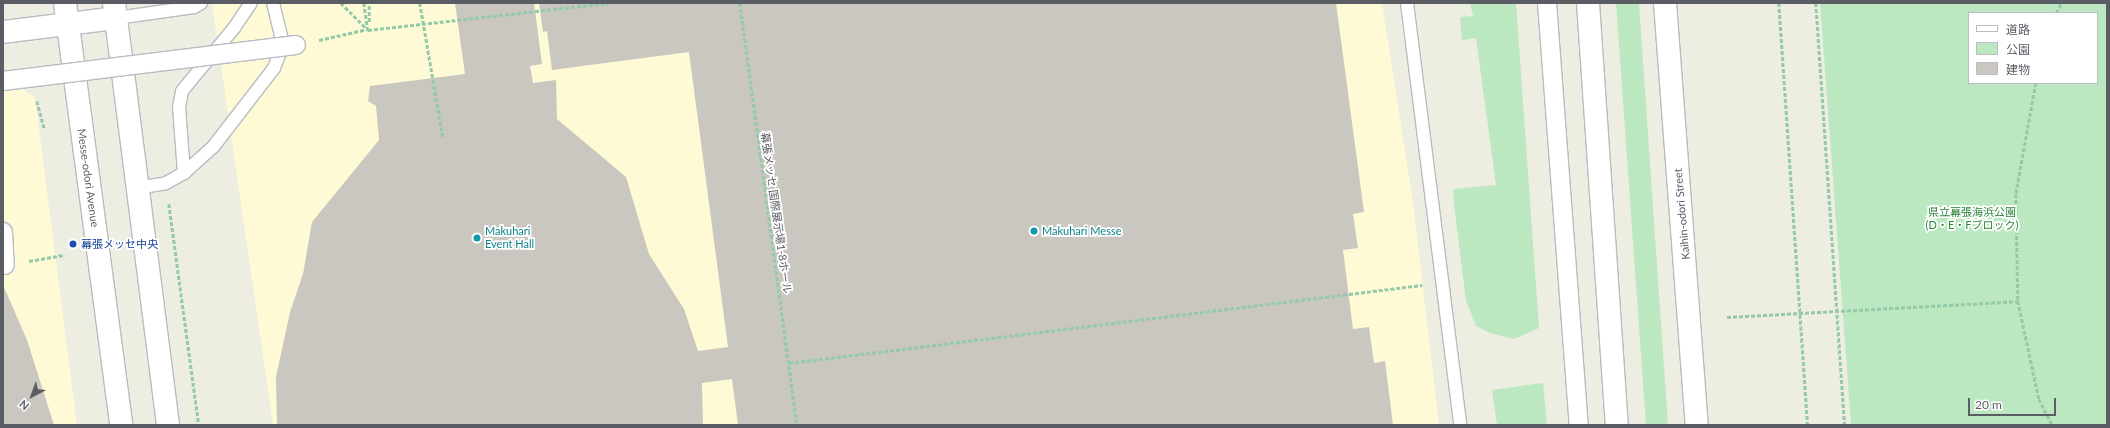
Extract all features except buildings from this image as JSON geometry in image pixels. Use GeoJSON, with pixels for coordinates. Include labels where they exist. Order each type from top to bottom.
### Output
{"type":"FeatureCollection","features":[{"type":"Feature","properties":{"kind":"street"},"geometry":{"type":"LineString","coordinates":[[1547,3],[1579,425]]}},
{"type":"Feature","properties":{"kind":"street"},"geometry":{"type":"LineString","coordinates":[[1588,3],[1617,425]]}},
{"type":"Feature","properties":{"kind":"street","name":"Kaihin-odori Street"},"geometry":{"type":"LineString","coordinates":[[1666,3],[1697,425]]}},
{"type":"Feature","properties":{"kind":"street"},"geometry":{"type":"LineString","coordinates":[[3,32],[66,13],[115,11],[136,188],[168,425]]}},
{"type":"Feature","properties":{"kind":"street","name":"Messe-odori Avenue"},"geometry":{"type":"LineString","coordinates":[[66,13],[121,425]]}},
{"type":"Feature","properties":{"kind":"street"},"geometry":{"type":"LineString","coordinates":[[3,81],[296,45]]}},
{"type":"Feature","properties":{"kind":"street"},"geometry":{"type":"LineString","coordinates":[[3,232],[5,265]]}},
{"type":"Feature","properties":{"kind":"lane"},"geometry":{"type":"LineString","coordinates":[[115,11],[173,6],[194,7],[201,3]]}},
{"type":"Feature","properties":{"kind":"lane"},"geometry":{"type":"LineString","coordinates":[[184,173],[179,107],[182,91],[234,28],[251,3]]}},
{"type":"Feature","properties":{"kind":"lane"},"geometry":{"type":"LineString","coordinates":[[136,188],[166,183],[184,173],[213,147],[274,68],[283,44],[273,3]]}},
{"type":"Feature","properties":{"kind":"lane"},"geometry":{"type":"LineString","coordinates":[[1407,3],[1460,425]]}},
{"type":"Feature","properties":{"kind":"path"},"geometry":{"type":"LineString","coordinates":[[341,3],[368,30]]}},
{"type":"Feature","properties":{"kind":"path"},"geometry":{"type":"LineString","coordinates":[[364,3],[368,30]]}},
{"type":"Feature","properties":{"kind":"path"},"geometry":{"type":"LineString","coordinates":[[368,30],[369,3]]}},
{"type":"Feature","properties":{"kind":"path"},"geometry":{"type":"LineString","coordinates":[[420,3],[422,24],[443,137]]}},
{"type":"Feature","properties":{"kind":"path"},"geometry":{"type":"LineString","coordinates":[[296,45],[368,30],[608,3]]}},
{"type":"Feature","properties":{"kind":"path","name":"幕張メッセ 国際展示場1-8ホール"},"geometry":{"type":"LineString","coordinates":[[740,3],[797,425]]}},
{"type":"Feature","properties":{"kind":"path"},"geometry":{"type":"LineString","coordinates":[[1779,3],[1808,425]]}},
{"type":"Feature","properties":{"kind":"path"},"geometry":{"type":"LineString","coordinates":[[1816,3],[1845,425]]}},
{"type":"Feature","properties":{"kind":"path"},"geometry":{"type":"LineString","coordinates":[[2056,12],[2061,3]]}},
{"type":"Feature","properties":{"kind":"path"},"geometry":{"type":"LineString","coordinates":[[2036,84],[2016,194],[2018,301],[2039,399],[2052,425]]}},
{"type":"Feature","properties":{"kind":"path"},"geometry":{"type":"LineString","coordinates":[[166,183],[199,425]]}},
{"type":"Feature","properties":{"kind":"path"},"geometry":{"type":"LineString","coordinates":[[5,265],[63,255]]}},
{"type":"Feature","properties":{"kind":"path"},"geometry":{"type":"LineString","coordinates":[[789,363],[1442,283]]}},
{"type":"Feature","properties":{"kind":"path"},"geometry":{"type":"LineString","coordinates":[[1727,317],[2018,301]]}},
{"type":"Feature","properties":{"kind":"shaded area","name":"Makuhari Messe"},"geometry":{"type":"Polygon","coordinates":[[[212,3],[1382,3],[1413,203],[1439,425],[273,425],[212,3]]]}},
{"type":"Feature","properties":{"kind":"shaded area"},"geometry":{"type":"Polygon","coordinates":[[[3,74],[35,98],[77,425],[3,425],[3,74]]]}},
{"type":"Feature","properties":{"kind":"green space"},"geometry":{"type":"Polygon","coordinates":[[[1470,3],[1516,3],[1539,328],[1514,339],[1490,333],[1476,326],[1466,301],[1453,189],[1496,185],[1476,38],[1462,40],[1460,17],[1473,16],[1470,3]]]}},
{"type":"Feature","properties":{"kind":"green space"},"geometry":{"type":"Polygon","coordinates":[[[1616,3],[1639,3],[1668,425],[1646,425],[1616,3]]]}},
{"type":"Feature","properties":{"kind":"green space","name":"県立幕張海浜公園 (D・E・Fブロック)"},"geometry":{"type":"Polygon","coordinates":[[[1820,3],[2107,3],[2107,425],[1851,425],[1820,3]]]}},
{"type":"Feature","properties":{"kind":"green space"},"geometry":{"type":"Polygon","coordinates":[[[1543,383],[1547,425],[1497,425],[1492,390],[1543,383]]]}},
{"type":"Feature","properties":{"kind":"place","name":"Makuhari Messe"},"geometry":{"type":"Point","coordinates":[1034,231]}},
{"type":"Feature","properties":{"kind":"place","name":"Makuhari Event Hall"},"geometry":{"type":"Point","coordinates":[477,238]}},
{"type":"Feature","properties":{"kind":"place","name":"幕張メッセ中央"},"geometry":{"type":"Point","coordinates":[73,244]}}]}
